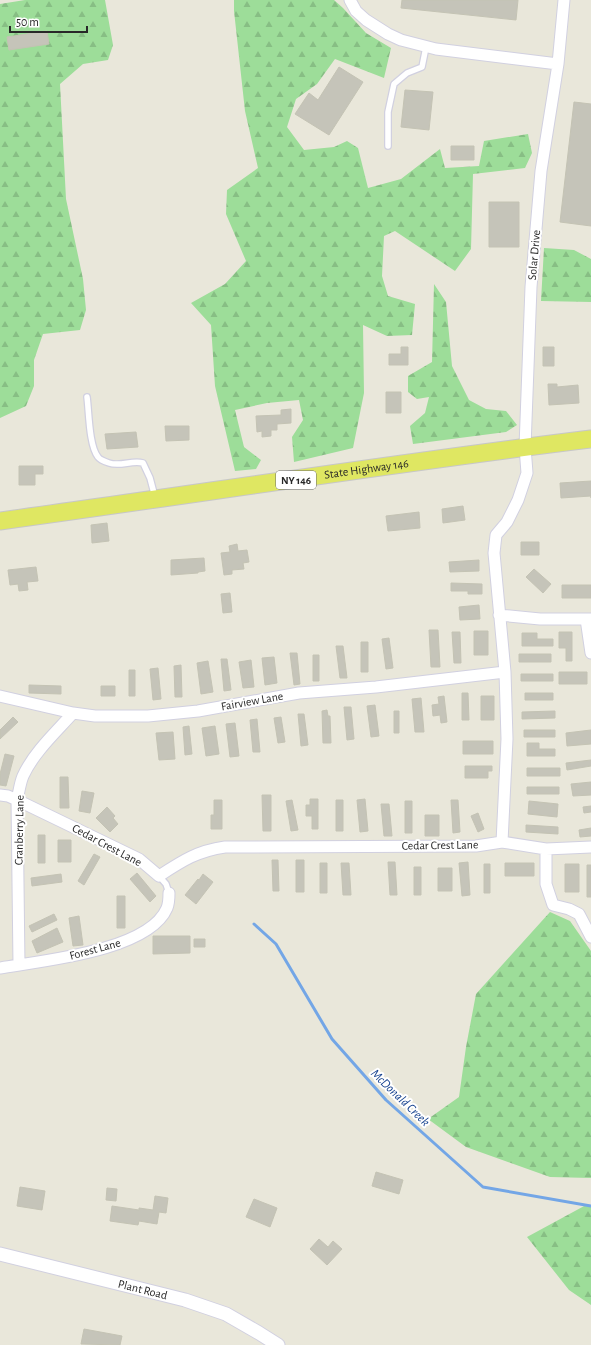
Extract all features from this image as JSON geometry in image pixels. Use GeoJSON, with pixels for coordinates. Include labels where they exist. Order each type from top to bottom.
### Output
{"type":"FeatureCollection","features":[{"type":"Feature","properties":{"kind":"main road","name":"State Highway 146"},"geometry":{"type":"LineString","coordinates":[[0,521],[591,439]]}},
{"type":"Feature","properties":{"kind":"street"},"geometry":{"type":"LineString","coordinates":[[350,0],[356,11],[366,20],[388,34],[401,40],[436,49],[558,64]]}},
{"type":"Feature","properties":{"kind":"street","name":"Solar Drive"},"geometry":{"type":"LineString","coordinates":[[525,447],[531,287],[540,178],[558,64],[564,0]]}},
{"type":"Feature","properties":{"kind":"street"},"geometry":{"type":"LineString","coordinates":[[502,842],[507,739],[505,672],[494,553],[496,536],[507,522],[518,500],[527,473],[525,447]]}},
{"type":"Feature","properties":{"kind":"street"},"geometry":{"type":"LineString","coordinates":[[499,615],[540,619],[588,619],[591,653]]}},
{"type":"Feature","properties":{"kind":"street","name":"Fairview Lane"},"geometry":{"type":"LineString","coordinates":[[0,696],[73,713],[95,716],[148,716],[198,711],[299,693],[376,687],[505,672]]}},
{"type":"Feature","properties":{"kind":"street","name":"Cranberry Lane"},"geometry":{"type":"LineString","coordinates":[[19,965],[17,800],[23,776],[32,761],[73,713]]}},
{"type":"Feature","properties":{"kind":"street","name":"Cedar Crest Lane"},"geometry":{"type":"LineString","coordinates":[[0,795],[8,796],[17,800],[138,859],[159,876],[187,858],[208,849],[225,846],[476,846],[502,842],[546,849],[591,847]]}},
{"type":"Feature","properties":{"kind":"street"},"geometry":{"type":"LineString","coordinates":[[546,849],[546,884],[553,905],[569,909],[579,914],[591,937]]}},
{"type":"Feature","properties":{"kind":"street","name":"Forest Lane"},"geometry":{"type":"LineString","coordinates":[[0,968],[95,952],[124,942],[138,935],[154,924],[162,916],[168,907],[169,893]]}},
{"type":"Feature","properties":{"kind":"street","name":"Plant Road"},"geometry":{"type":"LineString","coordinates":[[0,1254],[185,1300],[226,1314],[278,1345]]}},
{"type":"Feature","properties":{"kind":"lane"},"geometry":{"type":"LineString","coordinates":[[388,146],[388,112],[394,84],[407,73],[422,67],[426,46]]}},
{"type":"Feature","properties":{"kind":"lane"},"geometry":{"type":"LineString","coordinates":[[87,397],[93,446],[99,458],[110,464],[143,462],[146,466],[156,500]]}},
{"type":"Feature","properties":{"kind":"lane"},"geometry":{"type":"LineString","coordinates":[[159,876],[166,884],[169,893]]}},
{"type":"Feature","properties":{"kind":"green space"},"geometry":{"type":"Polygon","coordinates":[[[25,0],[105,0],[113,45],[108,60],[83,64],[60,84],[66,199],[83,279],[86,310],[80,330],[43,334],[34,360],[34,386],[26,406],[0,418],[0,4],[25,0]]]}},
{"type":"Feature","properties":{"kind":"green space"},"geometry":{"type":"Polygon","coordinates":[[[234,0],[334,0],[366,33],[391,48],[384,78],[335,59],[317,84],[296,99],[287,127],[304,150],[334,147],[347,141],[358,148],[368,188],[401,179],[440,149],[445,168],[479,166],[484,141],[528,134],[532,153],[525,168],[473,174],[471,249],[455,271],[395,231],[384,236],[382,276],[388,296],[415,304],[412,335],[387,336],[363,325],[364,393],[353,448],[294,462],[292,437],[303,420],[299,400],[267,403],[235,410],[244,447],[261,460],[256,469],[235,471],[215,386],[211,325],[191,303],[225,284],[246,261],[226,214],[227,190],[258,168],[245,111],[234,0]]]}},
{"type":"Feature","properties":{"kind":"green space"},"geometry":{"type":"Polygon","coordinates":[[[544,248],[574,250],[591,259],[591,302],[541,301],[544,248]]]}},
{"type":"Feature","properties":{"kind":"green space"},"geometry":{"type":"Polygon","coordinates":[[[434,284],[446,302],[452,366],[469,400],[486,409],[506,411],[517,425],[506,432],[413,444],[410,426],[425,413],[429,397],[417,399],[408,392],[408,376],[432,362],[434,284]]]}},
{"type":"Feature","properties":{"kind":"green space"},"geometry":{"type":"Polygon","coordinates":[[[550,912],[570,921],[591,951],[591,1178],[550,1177],[466,1147],[428,1119],[459,1097],[466,1047],[476,994],[550,912]]]}},
{"type":"Feature","properties":{"kind":"green space"},"geometry":{"type":"Polygon","coordinates":[[[586,1205],[591,1206],[591,1305],[569,1290],[527,1237],[586,1205]]]}},
{"type":"Feature","properties":{"kind":"building"},"geometry":{"type":"Polygon","coordinates":[[[402,0],[518,0],[516,20],[401,8],[402,0]]]}},
{"type":"Feature","properties":{"kind":"building"},"geometry":{"type":"Polygon","coordinates":[[[47,31],[49,44],[9,50],[7,37],[47,31]]]}},
{"type":"Feature","properties":{"kind":"building"},"geometry":{"type":"Polygon","coordinates":[[[339,67],[363,82],[329,135],[295,114],[309,93],[318,100],[339,67]]]}},
{"type":"Feature","properties":{"kind":"building"},"geometry":{"type":"Polygon","coordinates":[[[405,90],[433,92],[429,130],[401,127],[405,90]]]}},
{"type":"Feature","properties":{"kind":"building"},"geometry":{"type":"Polygon","coordinates":[[[574,102],[591,104],[591,226],[560,222],[574,102]]]}},
{"type":"Feature","properties":{"kind":"building"},"geometry":{"type":"Polygon","coordinates":[[[451,146],[474,146],[474,160],[451,160],[451,146]]]}},
{"type":"Feature","properties":{"kind":"building"},"geometry":{"type":"Polygon","coordinates":[[[489,202],[519,202],[519,247],[489,247],[489,202]]]}},
{"type":"Feature","properties":{"kind":"building"},"geometry":{"type":"Polygon","coordinates":[[[401,347],[408,347],[408,365],[389,365],[389,354],[401,354],[401,347]]]}},
{"type":"Feature","properties":{"kind":"building"},"geometry":{"type":"Polygon","coordinates":[[[543,347],[554,347],[554,366],[543,366],[543,347]]]}},
{"type":"Feature","properties":{"kind":"building"},"geometry":{"type":"Polygon","coordinates":[[[548,384],[557,384],[557,387],[578,385],[579,403],[549,405],[548,384]]]}},
{"type":"Feature","properties":{"kind":"building"},"geometry":{"type":"Polygon","coordinates":[[[386,392],[401,392],[401,413],[386,413],[386,392]]]}},
{"type":"Feature","properties":{"kind":"building"},"geometry":{"type":"Polygon","coordinates":[[[291,409],[291,423],[277,424],[277,430],[271,430],[271,436],[262,437],[262,431],[257,432],[256,416],[281,415],[281,410],[291,409]]]}},
{"type":"Feature","properties":{"kind":"building"},"geometry":{"type":"Polygon","coordinates":[[[165,426],[189,426],[189,440],[166,441],[165,426]]]}},
{"type":"Feature","properties":{"kind":"building"},"geometry":{"type":"Polygon","coordinates":[[[136,432],[138,447],[107,449],[105,434],[136,432]]]}},
{"type":"Feature","properties":{"kind":"building"},"geometry":{"type":"Polygon","coordinates":[[[19,466],[43,466],[43,474],[35,474],[35,485],[19,485],[19,466]]]}},
{"type":"Feature","properties":{"kind":"building"},"geometry":{"type":"Polygon","coordinates":[[[591,481],[591,496],[561,498],[560,483],[591,481]]]}},
{"type":"Feature","properties":{"kind":"building"},"geometry":{"type":"Polygon","coordinates":[[[463,506],[465,520],[443,523],[442,509],[463,506]]]}},
{"type":"Feature","properties":{"kind":"building"},"geometry":{"type":"Polygon","coordinates":[[[419,512],[420,528],[388,531],[386,516],[419,512]]]}},
{"type":"Feature","properties":{"kind":"building"},"geometry":{"type":"Polygon","coordinates":[[[107,523],[109,541],[92,543],[91,525],[107,523]]]}},
{"type":"Feature","properties":{"kind":"building"},"geometry":{"type":"Polygon","coordinates":[[[521,542],[539,542],[539,555],[521,555],[521,542]]]}},
{"type":"Feature","properties":{"kind":"building"},"geometry":{"type":"Polygon","coordinates":[[[237,544],[238,551],[247,550],[249,562],[243,563],[244,569],[232,570],[232,574],[224,575],[221,553],[230,552],[229,546],[237,544]]]}},
{"type":"Feature","properties":{"kind":"building"},"geometry":{"type":"Polygon","coordinates":[[[204,558],[205,571],[171,575],[171,560],[204,558]]]}},
{"type":"Feature","properties":{"kind":"building"},"geometry":{"type":"Polygon","coordinates":[[[479,560],[479,571],[450,572],[449,562],[479,560]]]}},
{"type":"Feature","properties":{"kind":"building"},"geometry":{"type":"Polygon","coordinates":[[[36,567],[38,581],[27,582],[28,590],[19,591],[18,584],[10,585],[8,570],[36,567]]]}},
{"type":"Feature","properties":{"kind":"building"},"geometry":{"type":"Polygon","coordinates":[[[534,569],[551,584],[543,593],[526,577],[534,569]]]}},
{"type":"Feature","properties":{"kind":"building"},"geometry":{"type":"Polygon","coordinates":[[[451,583],[482,584],[482,594],[468,594],[468,591],[451,591],[451,583]]]}},
{"type":"Feature","properties":{"kind":"building"},"geometry":{"type":"Polygon","coordinates":[[[562,585],[591,585],[591,598],[562,598],[562,585]]]}},
{"type":"Feature","properties":{"kind":"building"},"geometry":{"type":"Polygon","coordinates":[[[230,593],[232,612],[223,613],[221,594],[230,593]]]}},
{"type":"Feature","properties":{"kind":"building"},"geometry":{"type":"Polygon","coordinates":[[[479,605],[480,619],[460,620],[459,607],[479,605]]]}},
{"type":"Feature","properties":{"kind":"building"},"geometry":{"type":"Polygon","coordinates":[[[429,630],[438,630],[440,667],[431,667],[429,630]]]}},
{"type":"Feature","properties":{"kind":"building"},"geometry":{"type":"Polygon","coordinates":[[[474,631],[488,631],[488,655],[474,655],[474,631]]]}},
{"type":"Feature","properties":{"kind":"building"},"geometry":{"type":"Polygon","coordinates":[[[452,632],[460,632],[461,663],[454,663],[452,632]]]}},
{"type":"Feature","properties":{"kind":"building"},"geometry":{"type":"Polygon","coordinates":[[[559,632],[572,632],[572,661],[566,661],[566,648],[559,648],[559,632]]]}},
{"type":"Feature","properties":{"kind":"building"},"geometry":{"type":"Polygon","coordinates":[[[522,633],[537,633],[537,639],[553,639],[553,646],[522,646],[522,633]]]}},
{"type":"Feature","properties":{"kind":"building"},"geometry":{"type":"Polygon","coordinates":[[[389,638],[393,668],[386,669],[382,639],[389,638]]]}},
{"type":"Feature","properties":{"kind":"building"},"geometry":{"type":"Polygon","coordinates":[[[361,642],[368,642],[368,672],[361,672],[361,642]]]}},
{"type":"Feature","properties":{"kind":"building"},"geometry":{"type":"Polygon","coordinates":[[[336,646],[343,646],[347,678],[340,678],[336,646]]]}},
{"type":"Feature","properties":{"kind":"building"},"geometry":{"type":"Polygon","coordinates":[[[290,653],[297,653],[300,684],[294,685],[290,653]]]}},
{"type":"Feature","properties":{"kind":"building"},"geometry":{"type":"Polygon","coordinates":[[[519,654],[551,654],[551,662],[519,662],[519,654]]]}},
{"type":"Feature","properties":{"kind":"building"},"geometry":{"type":"Polygon","coordinates":[[[313,655],[319,655],[319,681],[313,681],[313,655]]]}},
{"type":"Feature","properties":{"kind":"building"},"geometry":{"type":"Polygon","coordinates":[[[274,657],[277,683],[265,685],[262,658],[274,657]]]}},
{"type":"Feature","properties":{"kind":"building"},"geometry":{"type":"Polygon","coordinates":[[[221,659],[227,659],[231,690],[224,691],[221,659]]]}},
{"type":"Feature","properties":{"kind":"building"},"geometry":{"type":"Polygon","coordinates":[[[251,660],[254,687],[243,688],[239,662],[251,660]]]}},
{"type":"Feature","properties":{"kind":"building"},"geometry":{"type":"Polygon","coordinates":[[[208,661],[213,692],[201,694],[197,663],[208,661]]]}},
{"type":"Feature","properties":{"kind":"building"},"geometry":{"type":"Polygon","coordinates":[[[181,665],[182,697],[175,697],[174,666],[181,665]]]}},
{"type":"Feature","properties":{"kind":"building"},"geometry":{"type":"Polygon","coordinates":[[[158,668],[161,699],[153,700],[150,669],[158,668]]]}},
{"type":"Feature","properties":{"kind":"building"},"geometry":{"type":"Polygon","coordinates":[[[129,670],[135,670],[135,696],[129,696],[129,670]]]}},
{"type":"Feature","properties":{"kind":"building"},"geometry":{"type":"Polygon","coordinates":[[[559,672],[587,672],[587,684],[559,684],[559,672]]]}},
{"type":"Feature","properties":{"kind":"building"},"geometry":{"type":"Polygon","coordinates":[[[521,674],[553,674],[553,681],[521,681],[521,674]]]}},
{"type":"Feature","properties":{"kind":"building"},"geometry":{"type":"Polygon","coordinates":[[[29,685],[61,686],[61,694],[29,693],[29,685]]]}},
{"type":"Feature","properties":{"kind":"building"},"geometry":{"type":"Polygon","coordinates":[[[101,686],[115,686],[115,696],[101,696],[101,686]]]}},
{"type":"Feature","properties":{"kind":"building"},"geometry":{"type":"Polygon","coordinates":[[[462,693],[468,693],[469,720],[462,720],[462,693]]]}},
{"type":"Feature","properties":{"kind":"building"},"geometry":{"type":"Polygon","coordinates":[[[525,693],[553,693],[553,700],[525,700],[525,693]]]}},
{"type":"Feature","properties":{"kind":"building"},"geometry":{"type":"Polygon","coordinates":[[[444,696],[447,722],[441,723],[440,715],[433,716],[432,705],[439,704],[438,697],[444,696]]]}},
{"type":"Feature","properties":{"kind":"building"},"geometry":{"type":"Polygon","coordinates":[[[481,696],[494,696],[494,720],[481,720],[481,696]]]}},
{"type":"Feature","properties":{"kind":"building"},"geometry":{"type":"Polygon","coordinates":[[[421,698],[424,732],[415,732],[412,699],[421,698]]]}},
{"type":"Feature","properties":{"kind":"building"},"geometry":{"type":"Polygon","coordinates":[[[375,705],[379,736],[371,737],[367,706],[375,705]]]}},
{"type":"Feature","properties":{"kind":"building"},"geometry":{"type":"Polygon","coordinates":[[[344,707],[351,707],[354,739],[347,740],[344,707]]]}},
{"type":"Feature","properties":{"kind":"building"},"geometry":{"type":"Polygon","coordinates":[[[327,710],[328,716],[330,716],[331,743],[323,743],[322,711],[327,710]]]}},
{"type":"Feature","properties":{"kind":"building"},"geometry":{"type":"Polygon","coordinates":[[[394,711],[399,711],[399,733],[394,733],[394,711]]]}},
{"type":"Feature","properties":{"kind":"building"},"geometry":{"type":"Polygon","coordinates":[[[555,711],[555,718],[522,719],[522,712],[555,711]]]}},
{"type":"Feature","properties":{"kind":"building"},"geometry":{"type":"Polygon","coordinates":[[[298,714],[304,714],[308,745],[301,746],[298,714]]]}},
{"type":"Feature","properties":{"kind":"building"},"geometry":{"type":"Polygon","coordinates":[[[13,717],[18,722],[0,739],[0,730],[13,717]]]}},
{"type":"Feature","properties":{"kind":"building"},"geometry":{"type":"Polygon","coordinates":[[[281,717],[285,742],[278,743],[274,718],[281,717]]]}},
{"type":"Feature","properties":{"kind":"building"},"geometry":{"type":"Polygon","coordinates":[[[257,719],[260,752],[253,752],[250,720],[257,719]]]}},
{"type":"Feature","properties":{"kind":"building"},"geometry":{"type":"Polygon","coordinates":[[[235,723],[239,756],[230,757],[226,724],[235,723]]]}},
{"type":"Feature","properties":{"kind":"building"},"geometry":{"type":"Polygon","coordinates":[[[189,726],[192,754],[185,755],[183,727],[189,726]]]}},
{"type":"Feature","properties":{"kind":"building"},"geometry":{"type":"Polygon","coordinates":[[[215,726],[219,754],[206,756],[202,728],[215,726]]]}},
{"type":"Feature","properties":{"kind":"building"},"geometry":{"type":"Polygon","coordinates":[[[524,730],[555,730],[555,737],[524,737],[524,730]]]}},
{"type":"Feature","properties":{"kind":"building"},"geometry":{"type":"Polygon","coordinates":[[[591,730],[591,744],[567,746],[566,733],[591,730]]]}},
{"type":"Feature","properties":{"kind":"building"},"geometry":{"type":"Polygon","coordinates":[[[173,732],[175,759],[159,760],[156,733],[173,732]]]}},
{"type":"Feature","properties":{"kind":"building"},"geometry":{"type":"Polygon","coordinates":[[[463,741],[493,741],[493,754],[463,754],[463,741]]]}},
{"type":"Feature","properties":{"kind":"building"},"geometry":{"type":"Polygon","coordinates":[[[527,743],[539,743],[539,749],[555,749],[555,756],[527,756],[527,743]]]}},
{"type":"Feature","properties":{"kind":"building"},"geometry":{"type":"Polygon","coordinates":[[[5,754],[14,756],[6,786],[0,785],[0,774],[5,754]]]}},
{"type":"Feature","properties":{"kind":"building"},"geometry":{"type":"Polygon","coordinates":[[[591,760],[591,766],[567,770],[566,763],[591,760]]]}},
{"type":"Feature","properties":{"kind":"building"},"geometry":{"type":"Polygon","coordinates":[[[465,766],[492,766],[492,771],[488,771],[488,778],[465,778],[465,766]]]}},
{"type":"Feature","properties":{"kind":"building"},"geometry":{"type":"Polygon","coordinates":[[[527,768],[560,768],[560,776],[527,776],[527,768]]]}},
{"type":"Feature","properties":{"kind":"building"},"geometry":{"type":"Polygon","coordinates":[[[60,777],[68,777],[69,808],[60,808],[60,777]]]}},
{"type":"Feature","properties":{"kind":"building"},"geometry":{"type":"Polygon","coordinates":[[[591,782],[591,795],[573,796],[571,784],[591,782]]]}},
{"type":"Feature","properties":{"kind":"building"},"geometry":{"type":"Polygon","coordinates":[[[527,787],[559,787],[559,794],[527,794],[527,787]]]}},
{"type":"Feature","properties":{"kind":"building"},"geometry":{"type":"Polygon","coordinates":[[[82,791],[94,793],[90,813],[79,811],[82,791]]]}},
{"type":"Feature","properties":{"kind":"building"},"geometry":{"type":"Polygon","coordinates":[[[262,795],[271,795],[271,831],[263,831],[262,795]]]}},
{"type":"Feature","properties":{"kind":"building"},"geometry":{"type":"Polygon","coordinates":[[[310,799],[318,799],[318,829],[312,829],[312,816],[306,816],[306,805],[310,805],[310,799]]]}},
{"type":"Feature","properties":{"kind":"building"},"geometry":{"type":"Polygon","coordinates":[[[365,799],[368,831],[360,832],[357,800],[365,799]]]}},
{"type":"Feature","properties":{"kind":"building"},"geometry":{"type":"Polygon","coordinates":[[[214,800],[222,800],[222,829],[211,829],[211,815],[214,815],[214,800]]]}},
{"type":"Feature","properties":{"kind":"building"},"geometry":{"type":"Polygon","coordinates":[[[292,800],[298,830],[291,831],[286,801],[292,800]]]}},
{"type":"Feature","properties":{"kind":"building"},"geometry":{"type":"Polygon","coordinates":[[[336,800],[343,800],[343,831],[336,831],[336,800]]]}},
{"type":"Feature","properties":{"kind":"building"},"geometry":{"type":"Polygon","coordinates":[[[451,800],[458,800],[460,832],[453,833],[451,800]]]}},
{"type":"Feature","properties":{"kind":"building"},"geometry":{"type":"Polygon","coordinates":[[[405,801],[412,801],[412,833],[405,833],[405,801]]]}},
{"type":"Feature","properties":{"kind":"building"},"geometry":{"type":"Polygon","coordinates":[[[529,801],[558,804],[557,817],[528,814],[529,801]]]}},
{"type":"Feature","properties":{"kind":"building"},"geometry":{"type":"Polygon","coordinates":[[[381,804],[389,804],[392,836],[384,836],[381,804]]]}},
{"type":"Feature","properties":{"kind":"building"},"geometry":{"type":"Polygon","coordinates":[[[591,806],[591,812],[584,813],[583,807],[591,806]]]}},
{"type":"Feature","properties":{"kind":"building"},"geometry":{"type":"Polygon","coordinates":[[[107,807],[115,816],[113,818],[118,824],[110,832],[96,818],[107,807]]]}},
{"type":"Feature","properties":{"kind":"building"},"geometry":{"type":"Polygon","coordinates":[[[478,813],[484,829],[478,832],[471,816],[478,813]]]}},
{"type":"Feature","properties":{"kind":"building"},"geometry":{"type":"Polygon","coordinates":[[[425,815],[439,815],[439,836],[425,836],[425,815]]]}},
{"type":"Feature","properties":{"kind":"building"},"geometry":{"type":"Polygon","coordinates":[[[526,825],[558,827],[558,834],[526,832],[526,825]]]}},
{"type":"Feature","properties":{"kind":"building"},"geometry":{"type":"Polygon","coordinates":[[[591,828],[591,836],[580,837],[579,830],[591,828]]]}},
{"type":"Feature","properties":{"kind":"building"},"geometry":{"type":"Polygon","coordinates":[[[38,835],[45,835],[45,863],[38,863],[38,835]]]}},
{"type":"Feature","properties":{"kind":"building"},"geometry":{"type":"Polygon","coordinates":[[[58,840],[71,840],[71,862],[58,862],[58,840]]]}},
{"type":"Feature","properties":{"kind":"building"},"geometry":{"type":"Polygon","coordinates":[[[94,854],[100,857],[84,885],[78,881],[94,854]]]}},
{"type":"Feature","properties":{"kind":"building"},"geometry":{"type":"Polygon","coordinates":[[[272,860],[278,860],[279,891],[273,891],[272,860]]]}},
{"type":"Feature","properties":{"kind":"building"},"geometry":{"type":"Polygon","coordinates":[[[296,860],[304,860],[304,892],[296,892],[296,860]]]}},
{"type":"Feature","properties":{"kind":"building"},"geometry":{"type":"Polygon","coordinates":[[[388,862],[395,862],[397,895],[390,895],[388,862]]]}},
{"type":"Feature","properties":{"kind":"building"},"geometry":{"type":"Polygon","coordinates":[[[468,862],[470,895],[462,896],[459,863],[468,862]]]}},
{"type":"Feature","properties":{"kind":"building"},"geometry":{"type":"Polygon","coordinates":[[[320,863],[327,863],[327,893],[320,893],[320,863]]]}},
{"type":"Feature","properties":{"kind":"building"},"geometry":{"type":"Polygon","coordinates":[[[341,863],[349,863],[351,895],[343,895],[341,863]]]}},
{"type":"Feature","properties":{"kind":"building"},"geometry":{"type":"Polygon","coordinates":[[[505,863],[534,863],[534,876],[505,876],[505,863]]]}},
{"type":"Feature","properties":{"kind":"building"},"geometry":{"type":"Polygon","coordinates":[[[484,864],[490,864],[490,893],[484,893],[484,864]]]}},
{"type":"Feature","properties":{"kind":"building"},"geometry":{"type":"Polygon","coordinates":[[[565,864],[579,864],[579,892],[565,892],[565,864]]]}},
{"type":"Feature","properties":{"kind":"building"},"geometry":{"type":"Polygon","coordinates":[[[587,865],[591,865],[591,897],[587,897],[587,865]]]}},
{"type":"Feature","properties":{"kind":"building"},"geometry":{"type":"Polygon","coordinates":[[[414,867],[421,867],[421,895],[414,895],[414,867]]]}},
{"type":"Feature","properties":{"kind":"building"},"geometry":{"type":"Polygon","coordinates":[[[438,868],[452,868],[452,891],[438,891],[438,868]]]}},
{"type":"Feature","properties":{"kind":"building"},"geometry":{"type":"Polygon","coordinates":[[[137,873],[156,896],[150,902],[130,879],[137,873]]]}},
{"type":"Feature","properties":{"kind":"building"},"geometry":{"type":"Polygon","coordinates":[[[61,874],[62,882],[32,886],[31,878],[61,874]]]}},
{"type":"Feature","properties":{"kind":"building"},"geometry":{"type":"Polygon","coordinates":[[[203,874],[213,882],[196,904],[185,895],[203,874]]]}},
{"type":"Feature","properties":{"kind":"building"},"geometry":{"type":"Polygon","coordinates":[[[117,896],[125,896],[125,928],[117,928],[117,896]]]}},
{"type":"Feature","properties":{"kind":"building"},"geometry":{"type":"Polygon","coordinates":[[[54,914],[57,920],[32,932],[29,926],[54,914]]]}},
{"type":"Feature","properties":{"kind":"building"},"geometry":{"type":"Polygon","coordinates":[[[79,916],[83,945],[73,946],[69,918],[79,916]]]}},
{"type":"Feature","properties":{"kind":"building"},"geometry":{"type":"Polygon","coordinates":[[[57,928],[63,942],[37,953],[32,941],[57,928]]]}},
{"type":"Feature","properties":{"kind":"building"},"geometry":{"type":"Polygon","coordinates":[[[153,936],[190,936],[190,953],[153,954],[153,936]]]}},
{"type":"Feature","properties":{"kind":"building"},"geometry":{"type":"Polygon","coordinates":[[[194,939],[205,939],[205,947],[194,947],[194,939]]]}},
{"type":"Feature","properties":{"kind":"building"},"geometry":{"type":"Polygon","coordinates":[[[376,1172],[403,1180],[399,1194],[372,1186],[376,1172]]]}},
{"type":"Feature","properties":{"kind":"building"},"geometry":{"type":"Polygon","coordinates":[[[20,1187],[45,1191],[42,1210],[17,1206],[20,1187]]]}},
{"type":"Feature","properties":{"kind":"building"},"geometry":{"type":"Polygon","coordinates":[[[107,1188],[117,1189],[116,1201],[106,1200],[107,1188]]]}},
{"type":"Feature","properties":{"kind":"building"},"geometry":{"type":"Polygon","coordinates":[[[155,1196],[168,1198],[166,1213],[159,1212],[157,1224],[139,1221],[138,1225],[110,1221],[112,1206],[139,1210],[139,1208],[153,1210],[155,1196]]]}},
{"type":"Feature","properties":{"kind":"building"},"geometry":{"type":"Polygon","coordinates":[[[254,1199],[277,1208],[270,1227],[246,1217],[254,1199]]]}},
{"type":"Feature","properties":{"kind":"building"},"geometry":{"type":"Polygon","coordinates":[[[319,1239],[328,1247],[333,1241],[342,1249],[327,1265],[310,1249],[319,1239]]]}},
{"type":"Feature","properties":{"kind":"building"},"geometry":{"type":"Polygon","coordinates":[[[84,1329],[122,1336],[120,1345],[81,1344],[84,1329]]]}},
{"type":"Feature","properties":{"kind":"waterway","name":"McDonald Creek"},"geometry":{"type":"LineString","coordinates":[[254,924],[276,944],[332,1039],[386,1100],[483,1187],[591,1206]]}}]}
